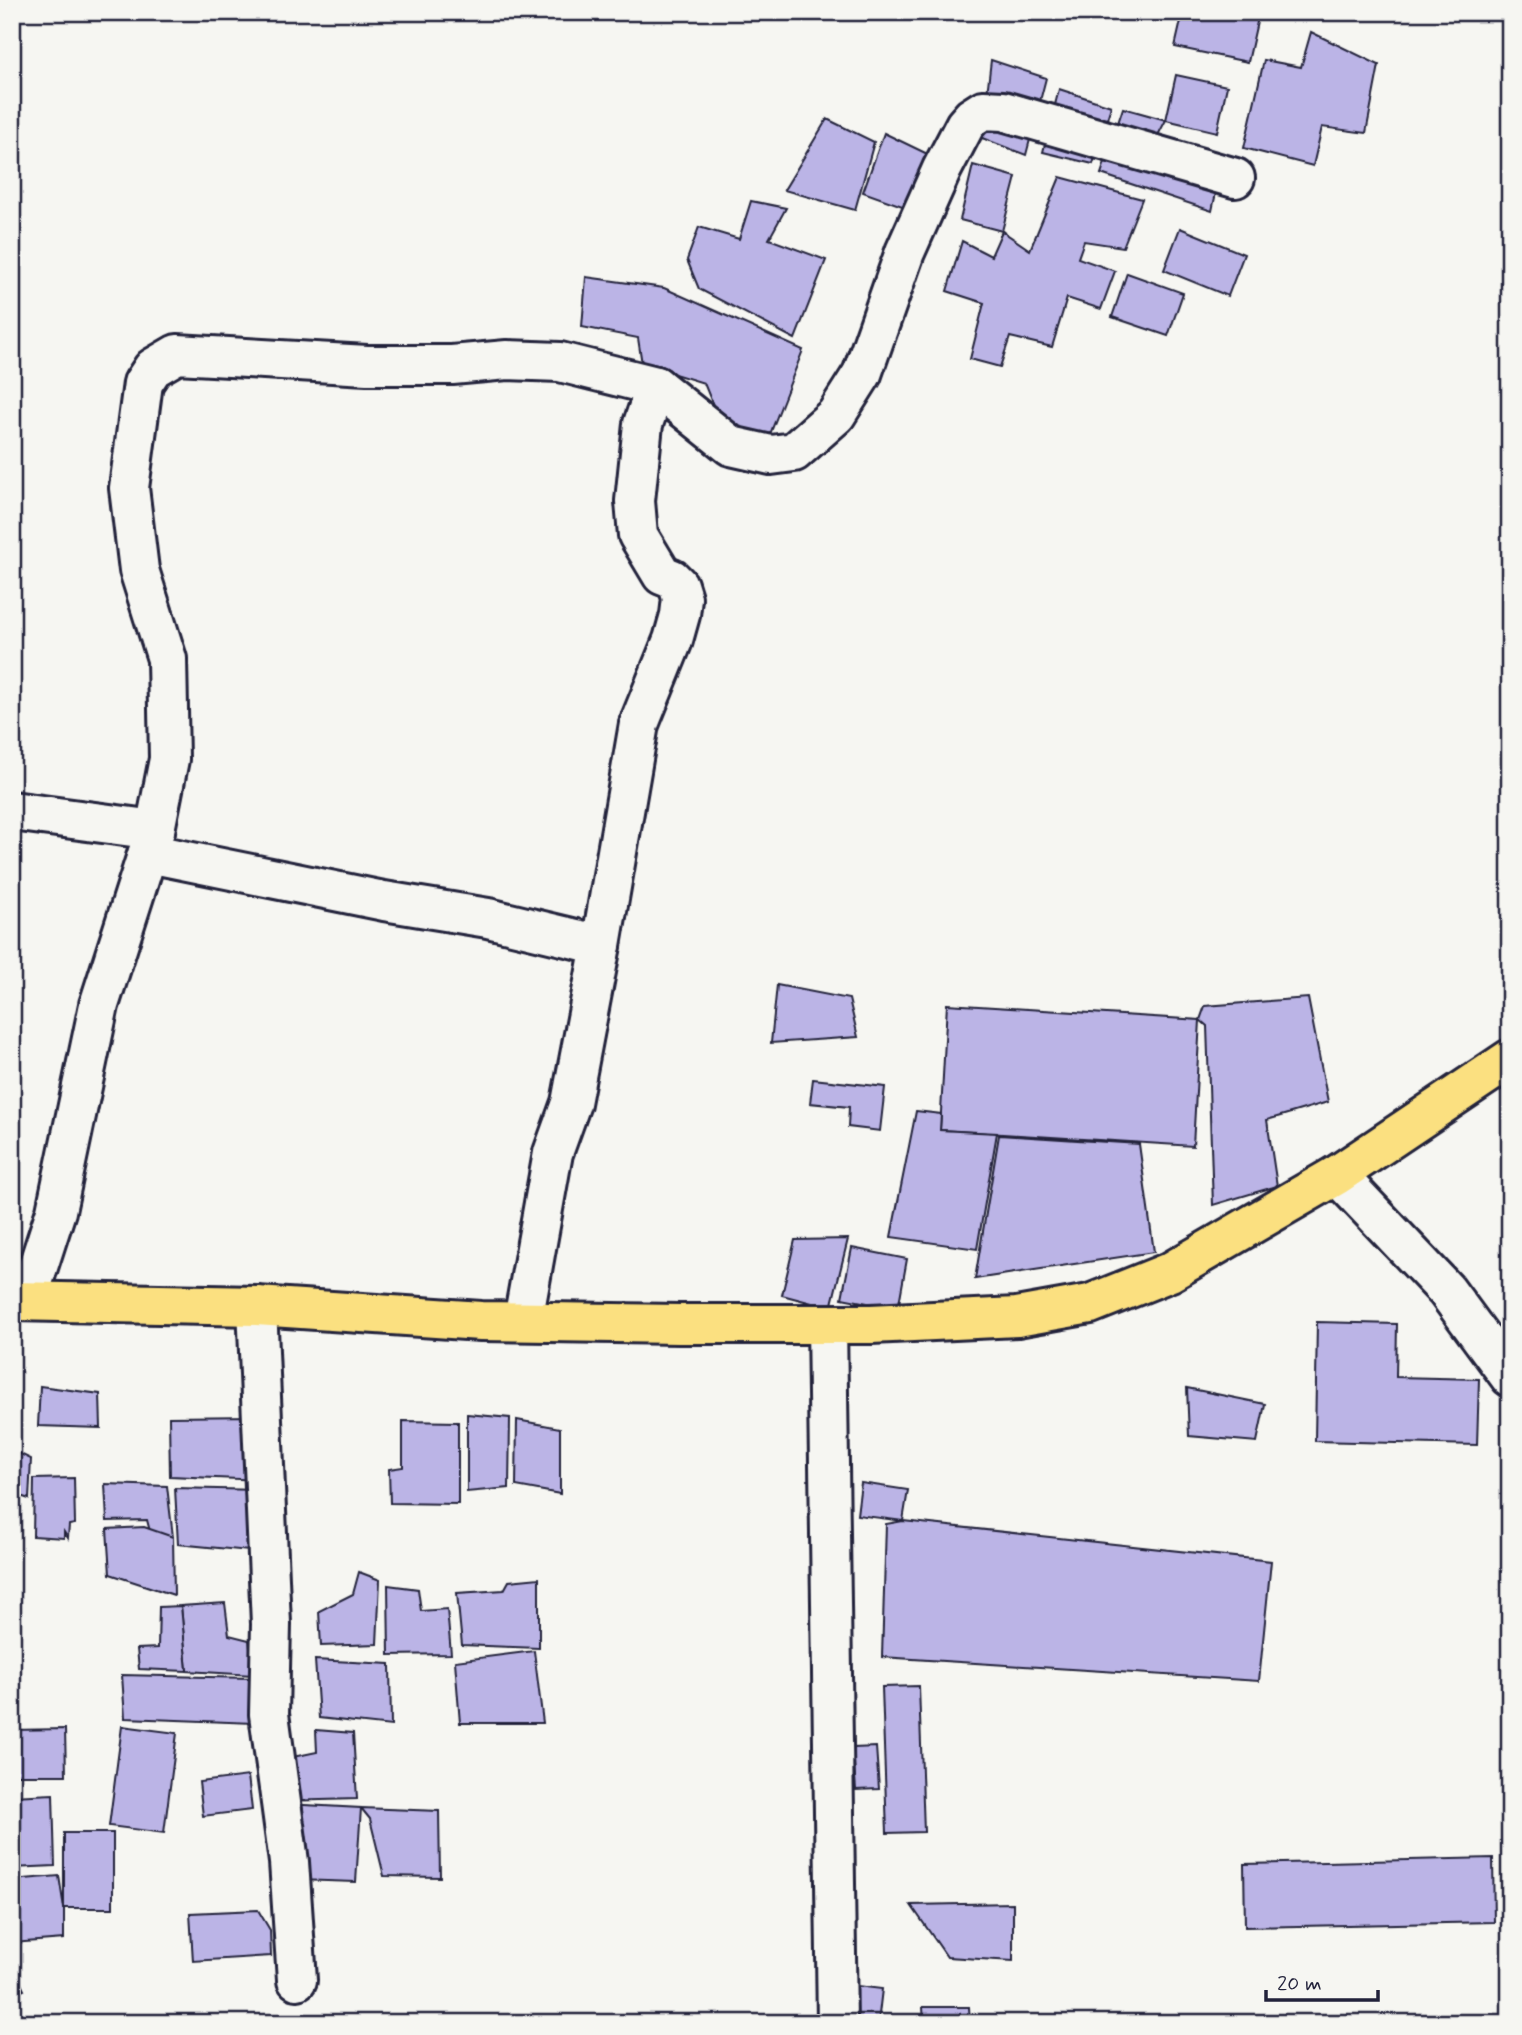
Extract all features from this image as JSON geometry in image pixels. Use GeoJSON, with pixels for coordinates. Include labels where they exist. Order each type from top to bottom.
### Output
{"type":"FeatureCollection","features":[{"type":"Feature","properties":{"kind":"highway"},"geometry":{"type":"LineString","coordinates":[[20,1301],[257,1306],[523,1321],[871,1324],[1017,1317],[1090,1304],[1170,1272],[1337,1175],[1510,1059]]}},
{"type":"Feature","properties":{"kind":"street"},"geometry":{"type":"LineString","coordinates":[[20,1301],[56,1211],[99,1005],[151,842],[169,759],[167,659],[139,570],[129,488],[143,383],[153,368],[177,354],[367,365],[452,365],[507,360],[560,362],[656,386],[731,446],[771,455],[793,452],[836,415],[862,374],[905,252],[942,169],[965,125],[983,110],[1003,111],[1236,178]]}},
{"type":"Feature","properties":{"kind":"street"},"geometry":{"type":"LineString","coordinates":[[523,1321],[552,1153],[571,1103],[639,724],[673,640],[680,615],[682,598],[678,585],[662,575],[638,535],[635,500],[643,424],[656,386]]}},
{"type":"Feature","properties":{"kind":"street"},"geometry":{"type":"LineString","coordinates":[[12,811],[151,842],[384,901],[488,918],[601,945]]}},
{"type":"Feature","properties":{"kind":"street"},"geometry":{"type":"LineString","coordinates":[[1337,1175],[1446,1290],[1510,1377]]}},
{"type":"Feature","properties":{"kind":"street"},"geometry":{"type":"LineString","coordinates":[[257,1306],[271,1624],[269,1714],[289,1862],[297,1980]]}},
{"type":"Feature","properties":{"kind":"street"},"geometry":{"type":"LineString","coordinates":[[827,1324],[837,2023]]}},
{"type":"Feature","properties":{"kind":"building"},"geometry":{"type":"Polygon","coordinates":[[[1183,12],[1259,13],[1248,62],[1175,47],[1183,12]]]}},
{"type":"Feature","properties":{"kind":"building"},"geometry":{"type":"Polygon","coordinates":[[[1311,32],[1379,65],[1366,133],[1322,127],[1313,166],[1244,148],[1264,60],[1301,67],[1311,32]]]}},
{"type":"Feature","properties":{"kind":"building"},"geometry":{"type":"Polygon","coordinates":[[[991,60],[1046,78],[1026,155],[982,138],[991,60]]]}},
{"type":"Feature","properties":{"kind":"building"},"geometry":{"type":"Polygon","coordinates":[[[1176,75],[1227,86],[1217,132],[1166,120],[1176,75]]]}},
{"type":"Feature","properties":{"kind":"building"},"geometry":{"type":"Polygon","coordinates":[[[1059,89],[1111,106],[1093,164],[1043,152],[1059,89]]]}},
{"type":"Feature","properties":{"kind":"building"},"geometry":{"type":"Polygon","coordinates":[[[1123,108],[1166,120],[1155,141],[1223,161],[1212,211],[1101,174],[1123,108]]]}},
{"type":"Feature","properties":{"kind":"building"},"geometry":{"type":"Polygon","coordinates":[[[827,119],[874,142],[855,210],[784,190],[827,119]]]}},
{"type":"Feature","properties":{"kind":"building"},"geometry":{"type":"Polygon","coordinates":[[[884,133],[940,160],[919,212],[863,192],[884,133]]]}},
{"type":"Feature","properties":{"kind":"building"},"geometry":{"type":"Polygon","coordinates":[[[973,165],[1016,177],[1002,231],[960,220],[973,165]]]}},
{"type":"Feature","properties":{"kind":"building"},"geometry":{"type":"Polygon","coordinates":[[[1060,177],[1142,199],[1123,247],[1084,241],[1078,258],[1115,271],[1101,309],[1067,298],[1052,347],[1010,337],[1000,367],[970,359],[984,303],[947,291],[962,241],[991,256],[1002,231],[1030,250],[1060,177]]]}},
{"type":"Feature","properties":{"kind":"building"},"geometry":{"type":"Polygon","coordinates":[[[751,201],[786,208],[769,239],[826,260],[795,339],[699,289],[687,260],[699,227],[739,239],[751,201]]]}},
{"type":"Feature","properties":{"kind":"building"},"geometry":{"type":"Polygon","coordinates":[[[1180,228],[1244,254],[1228,296],[1164,270],[1180,228]]]}},
{"type":"Feature","properties":{"kind":"building"},"geometry":{"type":"Polygon","coordinates":[[[1127,273],[1183,293],[1168,336],[1112,317],[1127,273]]]}},
{"type":"Feature","properties":{"kind":"building"},"geometry":{"type":"Polygon","coordinates":[[[586,277],[664,288],[803,350],[765,447],[724,432],[704,383],[642,364],[638,338],[582,327],[586,277]]]}},
{"type":"Feature","properties":{"kind":"building"},"geometry":{"type":"Polygon","coordinates":[[[777,985],[849,999],[858,1037],[771,1043],[777,985]]]}},
{"type":"Feature","properties":{"kind":"building"},"geometry":{"type":"Polygon","coordinates":[[[1308,998],[1328,1102],[1267,1120],[1277,1186],[1213,1205],[1207,1026],[1200,1020],[1205,1006],[1308,998]]]}},
{"type":"Feature","properties":{"kind":"building"},"geometry":{"type":"Polygon","coordinates":[[[947,1004],[1200,1020],[1193,1146],[940,1130],[947,1004]]]}},
{"type":"Feature","properties":{"kind":"building"},"geometry":{"type":"Polygon","coordinates":[[[813,1079],[885,1087],[880,1131],[848,1127],[849,1107],[810,1103],[813,1079]]]}},
{"type":"Feature","properties":{"kind":"building"},"geometry":{"type":"Polygon","coordinates":[[[916,1111],[941,1114],[940,1130],[997,1133],[977,1249],[891,1237],[916,1111]]]}},
{"type":"Feature","properties":{"kind":"building"},"geometry":{"type":"Polygon","coordinates":[[[999,1135],[1139,1144],[1154,1252],[975,1279],[999,1135]]]}},
{"type":"Feature","properties":{"kind":"building"},"geometry":{"type":"Polygon","coordinates":[[[848,1239],[831,1308],[782,1295],[795,1240],[848,1239]]]}},
{"type":"Feature","properties":{"kind":"building"},"geometry":{"type":"Polygon","coordinates":[[[852,1248],[907,1259],[898,1309],[842,1298],[852,1248]]]}},
{"type":"Feature","properties":{"kind":"building"},"geometry":{"type":"Polygon","coordinates":[[[1317,1322],[1397,1324],[1396,1377],[1479,1379],[1477,1445],[1315,1441],[1317,1322]]]}},
{"type":"Feature","properties":{"kind":"building"},"geometry":{"type":"Polygon","coordinates":[[[40,1386],[100,1394],[101,1428],[38,1426],[40,1386]]]}},
{"type":"Feature","properties":{"kind":"building"},"geometry":{"type":"Polygon","coordinates":[[[1187,1388],[1265,1404],[1257,1442],[1189,1436],[1187,1388]]]}},
{"type":"Feature","properties":{"kind":"building"},"geometry":{"type":"Polygon","coordinates":[[[467,1414],[510,1418],[509,1488],[467,1492],[467,1414]]]}},
{"type":"Feature","properties":{"kind":"building"},"geometry":{"type":"Polygon","coordinates":[[[256,1416],[261,1480],[170,1476],[169,1417],[256,1416]]]}},
{"type":"Feature","properties":{"kind":"building"},"geometry":{"type":"Polygon","coordinates":[[[517,1420],[560,1428],[560,1494],[516,1486],[517,1420]]]}},
{"type":"Feature","properties":{"kind":"building"},"geometry":{"type":"Polygon","coordinates":[[[403,1421],[458,1422],[458,1504],[390,1503],[389,1469],[403,1467],[403,1421]]]}},
{"type":"Feature","properties":{"kind":"building"},"geometry":{"type":"Polygon","coordinates":[[[12,1450],[31,1459],[29,1499],[12,1493],[12,1450]]]}},
{"type":"Feature","properties":{"kind":"building"},"geometry":{"type":"Polygon","coordinates":[[[74,1478],[75,1524],[69,1525],[68,1538],[64,1532],[64,1538],[33,1536],[34,1479],[74,1478]]]}},
{"type":"Feature","properties":{"kind":"building"},"geometry":{"type":"Polygon","coordinates":[[[861,1483],[908,1490],[903,1521],[857,1515],[861,1483]]]}},
{"type":"Feature","properties":{"kind":"building"},"geometry":{"type":"Polygon","coordinates":[[[105,1484],[167,1486],[173,1537],[152,1539],[147,1520],[107,1521],[105,1484]]]}},
{"type":"Feature","properties":{"kind":"building"},"geometry":{"type":"Polygon","coordinates":[[[175,1488],[259,1490],[259,1552],[178,1544],[175,1488]]]}},
{"type":"Feature","properties":{"kind":"building"},"geometry":{"type":"Polygon","coordinates":[[[12,1495],[17,1495],[13,1593],[12,1593],[12,1495]]]}},
{"type":"Feature","properties":{"kind":"building"},"geometry":{"type":"Polygon","coordinates":[[[903,1521],[1271,1561],[1259,1681],[882,1657],[886,1524],[903,1521]]]}},
{"type":"Feature","properties":{"kind":"building"},"geometry":{"type":"Polygon","coordinates":[[[144,1527],[173,1537],[174,1595],[110,1574],[107,1529],[144,1527]]]}},
{"type":"Feature","properties":{"kind":"building"},"geometry":{"type":"Polygon","coordinates":[[[359,1572],[380,1580],[377,1644],[321,1646],[319,1611],[353,1594],[359,1572]]]}},
{"type":"Feature","properties":{"kind":"building"},"geometry":{"type":"Polygon","coordinates":[[[539,1578],[539,1648],[462,1645],[457,1593],[504,1590],[509,1581],[539,1578]]]}},
{"type":"Feature","properties":{"kind":"building"},"geometry":{"type":"Polygon","coordinates":[[[388,1585],[418,1589],[421,1611],[447,1609],[451,1654],[389,1655],[388,1585]]]}},
{"type":"Feature","properties":{"kind":"building"},"geometry":{"type":"Polygon","coordinates":[[[225,1603],[229,1635],[249,1640],[253,1675],[187,1671],[181,1606],[225,1603]]]}},
{"type":"Feature","properties":{"kind":"building"},"geometry":{"type":"Polygon","coordinates":[[[181,1606],[187,1671],[139,1669],[137,1649],[158,1648],[159,1607],[181,1606]]]}},
{"type":"Feature","properties":{"kind":"building"},"geometry":{"type":"Polygon","coordinates":[[[534,1651],[543,1723],[460,1723],[455,1661],[534,1651]]]}},
{"type":"Feature","properties":{"kind":"building"},"geometry":{"type":"Polygon","coordinates":[[[315,1660],[390,1664],[391,1726],[319,1718],[315,1660]]]}},
{"type":"Feature","properties":{"kind":"building"},"geometry":{"type":"Polygon","coordinates":[[[122,1675],[251,1678],[254,1723],[125,1718],[122,1675]]]}},
{"type":"Feature","properties":{"kind":"building"},"geometry":{"type":"Polygon","coordinates":[[[919,1686],[924,1832],[887,1833],[882,1687],[919,1686]]]}},
{"type":"Feature","properties":{"kind":"building"},"geometry":{"type":"Polygon","coordinates":[[[122,1726],[177,1733],[164,1833],[109,1826],[122,1726]]]}},
{"type":"Feature","properties":{"kind":"building"},"geometry":{"type":"Polygon","coordinates":[[[65,1729],[66,1775],[12,1775],[12,1730],[65,1729]]]}},
{"type":"Feature","properties":{"kind":"building"},"geometry":{"type":"Polygon","coordinates":[[[316,1730],[353,1733],[357,1799],[284,1801],[278,1760],[317,1752],[316,1730]]]}},
{"type":"Feature","properties":{"kind":"building"},"geometry":{"type":"Polygon","coordinates":[[[876,1747],[879,1789],[856,1790],[853,1748],[876,1747]]]}},
{"type":"Feature","properties":{"kind":"building"},"geometry":{"type":"Polygon","coordinates":[[[248,1776],[252,1810],[203,1816],[199,1782],[248,1776]]]}},
{"type":"Feature","properties":{"kind":"building"},"geometry":{"type":"Polygon","coordinates":[[[53,1794],[55,1866],[12,1868],[12,1796],[53,1794]]]}},
{"type":"Feature","properties":{"kind":"building"},"geometry":{"type":"Polygon","coordinates":[[[285,1804],[361,1808],[356,1882],[298,1880],[285,1804]]]}},
{"type":"Feature","properties":{"kind":"building"},"geometry":{"type":"Polygon","coordinates":[[[361,1808],[439,1811],[440,1877],[384,1876],[370,1819],[361,1808]]]}},
{"type":"Feature","properties":{"kind":"building"},"geometry":{"type":"Polygon","coordinates":[[[64,1833],[113,1833],[113,1908],[64,1908],[64,1833]]]}},
{"type":"Feature","properties":{"kind":"building"},"geometry":{"type":"Polygon","coordinates":[[[1493,1858],[1494,1922],[1245,1927],[1244,1864],[1493,1858]]]}},
{"type":"Feature","properties":{"kind":"building"},"geometry":{"type":"Polygon","coordinates":[[[59,1876],[64,1908],[64,1939],[12,1943],[12,1880],[59,1876]]]}},
{"type":"Feature","properties":{"kind":"building"},"geometry":{"type":"Polygon","coordinates":[[[1013,1903],[1013,1961],[947,1957],[911,1905],[1013,1903]]]}},
{"type":"Feature","properties":{"kind":"building"},"geometry":{"type":"Polygon","coordinates":[[[258,1910],[270,1930],[271,1956],[193,1961],[190,1913],[258,1910]]]}},
{"type":"Feature","properties":{"kind":"building"},"geometry":{"type":"Polygon","coordinates":[[[12,1965],[24,1990],[12,1995],[12,1965]]]}},
{"type":"Feature","properties":{"kind":"building"},"geometry":{"type":"Polygon","coordinates":[[[857,1986],[882,1989],[878,2023],[852,2023],[857,1986]]]}},
{"type":"Feature","properties":{"kind":"building"},"geometry":{"type":"Polygon","coordinates":[[[923,2007],[969,2007],[970,2023],[924,2023],[923,2007]]]}}]}
